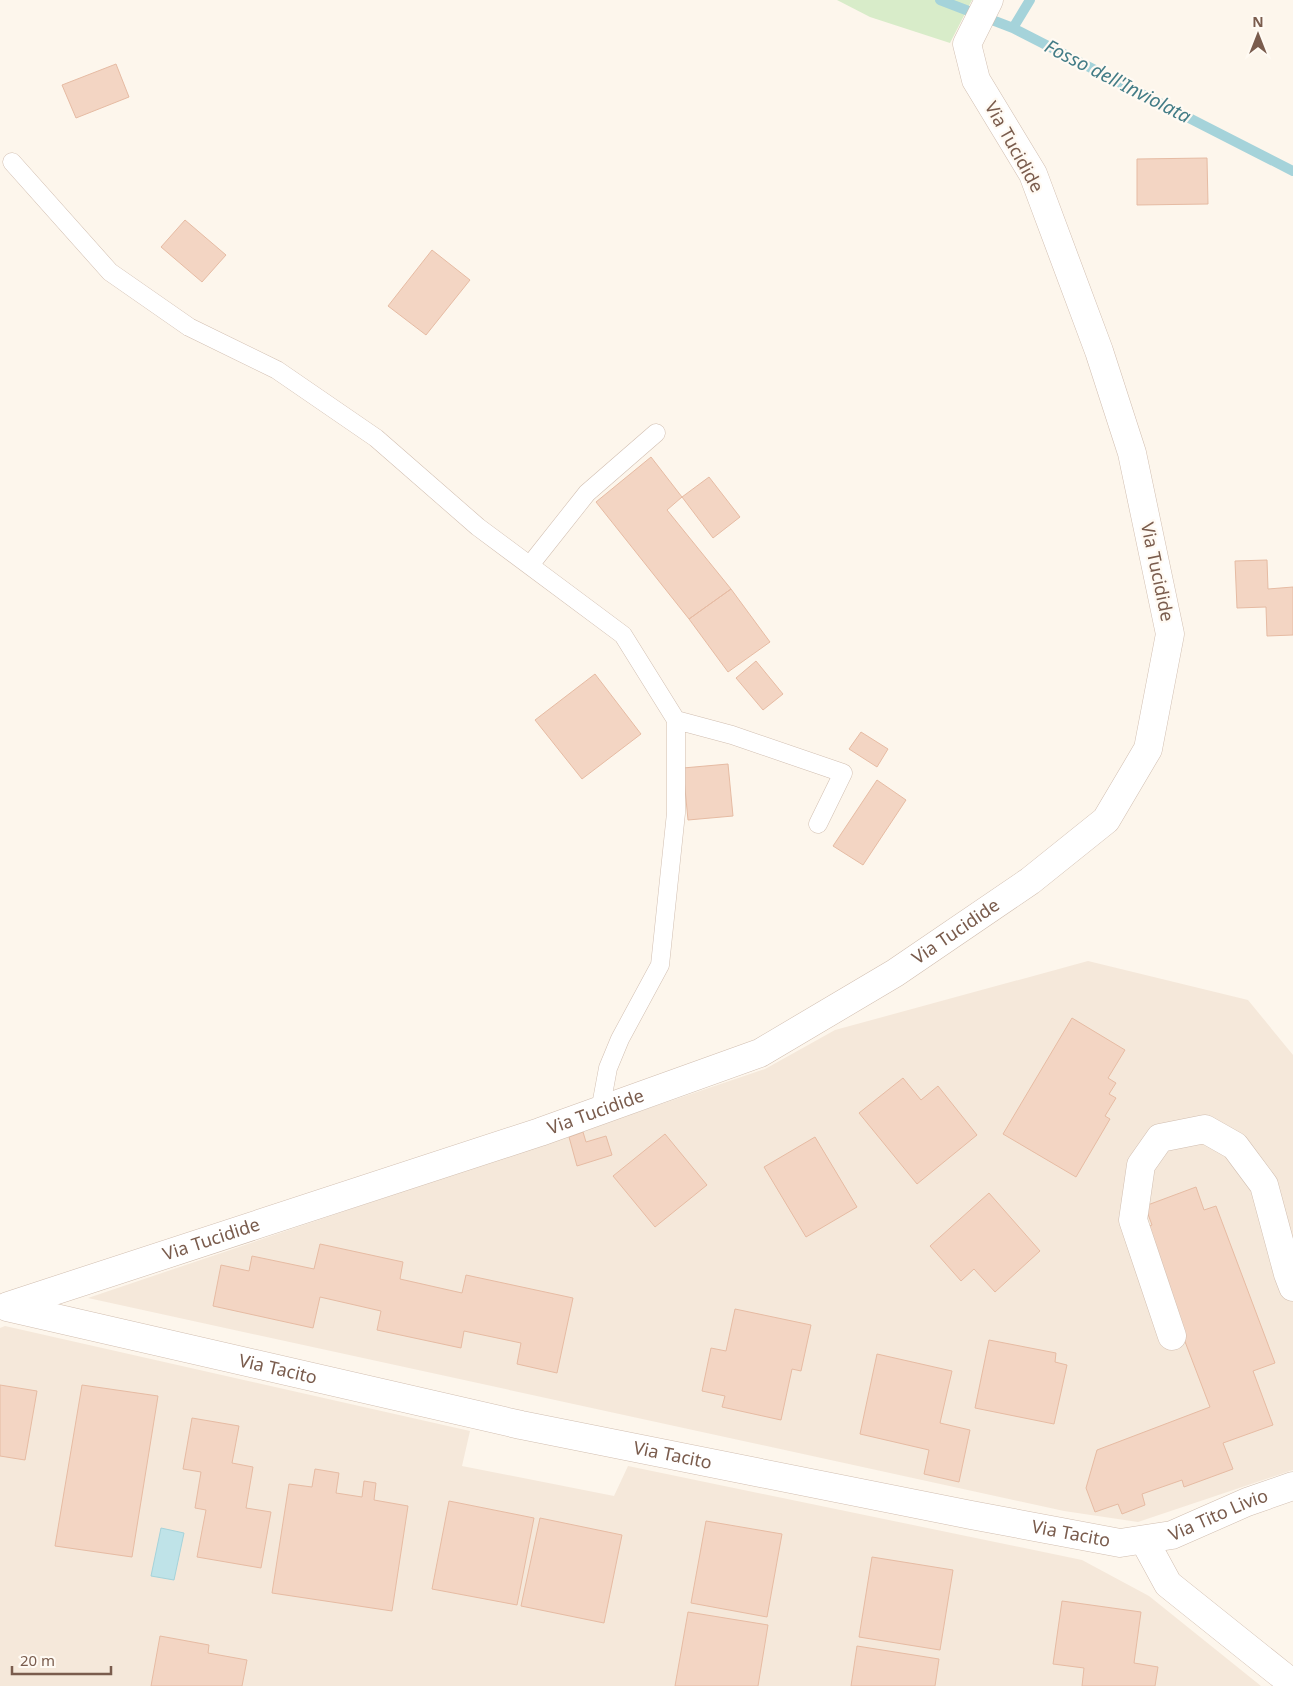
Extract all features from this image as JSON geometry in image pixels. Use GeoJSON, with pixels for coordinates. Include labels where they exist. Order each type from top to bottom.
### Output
{"type":"FeatureCollection","features":[{"type":"Feature","properties":{"kind":"street","name":"Via Tucidide"},"geometry":{"type":"LineString","coordinates":[[4,1308],[540,1132],[760,1053],[895,973],[1030,881],[1106,820],[1148,749],[1170,634],[1132,453],[1099,351],[1033,174],[976,80],[967,44],[989,0]]}},
{"type":"Feature","properties":{"kind":"street"},"geometry":{"type":"LineString","coordinates":[[1172,1336],[1133,1220],[1141,1165],[1160,1138],[1205,1129],[1235,1146],[1264,1185],[1293,1286]]}},
{"type":"Feature","properties":{"kind":"street","name":"Via Tacito"},"geometry":{"type":"LineString","coordinates":[[4,1308],[521,1425],[1120,1543],[1144,1540]]}},
{"type":"Feature","properties":{"kind":"street","name":"Via Tito Livio"},"geometry":{"type":"LineString","coordinates":[[1144,1540],[1172,1535],[1247,1502],[1293,1486]]}},
{"type":"Feature","properties":{"kind":"street"},"geometry":{"type":"LineString","coordinates":[[1144,1540],[1168,1584],[1293,1684]]}},
{"type":"Feature","properties":{"kind":"lane"},"geometry":{"type":"LineString","coordinates":[[12,162],[110,272],[189,327],[277,370],[376,438],[478,527],[624,635],[676,720],[676,814],[660,964],[620,1039],[608,1068],[600,1111]]}},
{"type":"Feature","properties":{"kind":"lane"},"geometry":{"type":"LineString","coordinates":[[530,565],[587,493],[656,433]]}},
{"type":"Feature","properties":{"kind":"lane"},"geometry":{"type":"LineString","coordinates":[[676,720],[741,738],[843,773],[818,824]]}},
{"type":"Feature","properties":{"kind":"shaded area"},"geometry":{"type":"Polygon","coordinates":[[[1088,961],[1248,1000],[1293,1055],[1293,1470],[1138,1522],[1064,1511],[88,1298],[765,1069],[835,1030],[1088,961]]]}},
{"type":"Feature","properties":{"kind":"shaded area"},"geometry":{"type":"Polygon","coordinates":[[[5,1326],[470,1431],[462,1466],[614,1496],[628,1466],[1082,1560],[1149,1596],[1261,1686],[0,1686],[0,1328],[5,1326]]]}},
{"type":"Feature","properties":{"kind":"green space"},"geometry":{"type":"Polygon","coordinates":[[[837,0],[972,0],[950,43],[870,17],[837,0]]]}},
{"type":"Feature","properties":{"kind":"water"},"geometry":{"type":"Polygon","coordinates":[[[161,1528],[184,1533],[174,1580],[151,1576],[161,1528]]]}},
{"type":"Feature","properties":{"kind":"building"},"geometry":{"type":"Polygon","coordinates":[[[116,64],[129,97],[76,118],[62,85],[116,64]]]}},
{"type":"Feature","properties":{"kind":"building"},"geometry":{"type":"Polygon","coordinates":[[[1207,158],[1208,204],[1137,205],[1137,159],[1207,158]]]}},
{"type":"Feature","properties":{"kind":"building"},"geometry":{"type":"Polygon","coordinates":[[[185,220],[226,255],[202,282],[161,247],[185,220]]]}},
{"type":"Feature","properties":{"kind":"building"},"geometry":{"type":"Polygon","coordinates":[[[432,250],[470,280],[426,335],[388,306],[432,250]]]}},
{"type":"Feature","properties":{"kind":"building"},"geometry":{"type":"Polygon","coordinates":[[[651,457],[682,497],[667,510],[731,589],[689,619],[596,502],[651,457]]]}},
{"type":"Feature","properties":{"kind":"building"},"geometry":{"type":"Polygon","coordinates":[[[709,477],[740,517],[713,538],[682,497],[709,477]]]}},
{"type":"Feature","properties":{"kind":"building"},"geometry":{"type":"Polygon","coordinates":[[[1267,560],[1268,589],[1293,587],[1293,635],[1267,636],[1266,607],[1237,608],[1235,561],[1267,560]]]}},
{"type":"Feature","properties":{"kind":"building"},"geometry":{"type":"Polygon","coordinates":[[[731,589],[770,642],[728,672],[689,619],[731,589]]]}},
{"type":"Feature","properties":{"kind":"building"},"geometry":{"type":"Polygon","coordinates":[[[756,661],[783,694],[763,710],[736,678],[756,661]]]}},
{"type":"Feature","properties":{"kind":"building"},"geometry":{"type":"Polygon","coordinates":[[[595,674],[641,734],[582,779],[535,720],[595,674]]]}},
{"type":"Feature","properties":{"kind":"building"},"geometry":{"type":"Polygon","coordinates":[[[861,732],[888,749],[877,767],[849,749],[861,732]]]}},
{"type":"Feature","properties":{"kind":"building"},"geometry":{"type":"Polygon","coordinates":[[[728,764],[733,816],[688,820],[683,768],[728,764]]]}},
{"type":"Feature","properties":{"kind":"building"},"geometry":{"type":"Polygon","coordinates":[[[877,780],[906,800],[863,865],[833,846],[877,780]]]}},
{"type":"Feature","properties":{"kind":"building"},"geometry":{"type":"Polygon","coordinates":[[[1072,1018],[1125,1050],[1108,1078],[1116,1083],[1109,1094],[1116,1098],[1105,1116],[1110,1119],[1076,1177],[1003,1134],[1072,1018]]]}},
{"type":"Feature","properties":{"kind":"building"},"geometry":{"type":"Polygon","coordinates":[[[903,1078],[921,1100],[938,1086],[977,1135],[917,1184],[859,1113],[903,1078]]]}},
{"type":"Feature","properties":{"kind":"building"},"geometry":{"type":"Polygon","coordinates":[[[583,1132],[586,1142],[606,1136],[612,1155],[577,1166],[569,1137],[583,1132]]]}},
{"type":"Feature","properties":{"kind":"building"},"geometry":{"type":"Polygon","coordinates":[[[665,1134],[707,1185],[655,1227],[613,1176],[665,1134]]]}},
{"type":"Feature","properties":{"kind":"building"},"geometry":{"type":"Polygon","coordinates":[[[815,1137],[857,1207],[806,1237],[764,1167],[815,1137]]]}},
{"type":"Feature","properties":{"kind":"building"},"geometry":{"type":"Polygon","coordinates":[[[1196,1187],[1204,1210],[1216,1206],[1275,1363],[1253,1371],[1273,1425],[1223,1443],[1233,1469],[1184,1487],[1182,1480],[1142,1494],[1145,1505],[1122,1514],[1118,1504],[1095,1512],[1086,1488],[1097,1450],[1210,1407],[1142,1229],[1152,1225],[1145,1206],[1196,1187]]]}},
{"type":"Feature","properties":{"kind":"building"},"geometry":{"type":"Polygon","coordinates":[[[989,1193],[1040,1251],[995,1292],[974,1269],[961,1281],[930,1246],[989,1193]]]}},
{"type":"Feature","properties":{"kind":"building"},"geometry":{"type":"Polygon","coordinates":[[[320,1244],[403,1262],[400,1279],[462,1293],[466,1275],[573,1298],[557,1373],[517,1364],[521,1343],[464,1331],[461,1348],[377,1330],[381,1311],[320,1297],[313,1328],[213,1306],[221,1265],[249,1271],[252,1256],[314,1269],[320,1244]]]}},
{"type":"Feature","properties":{"kind":"building"},"geometry":{"type":"Polygon","coordinates":[[[735,1309],[811,1325],[801,1371],[792,1369],[781,1420],[722,1407],[725,1396],[702,1391],[711,1348],[726,1351],[735,1309]]]}},
{"type":"Feature","properties":{"kind":"building"},"geometry":{"type":"Polygon","coordinates":[[[989,1340],[1056,1353],[1055,1362],[1067,1365],[1054,1424],[975,1408],[989,1340]]]}},
{"type":"Feature","properties":{"kind":"building"},"geometry":{"type":"Polygon","coordinates":[[[877,1354],[952,1371],[940,1423],[970,1430],[959,1482],[924,1474],[929,1450],[860,1434],[877,1354]]]}},
{"type":"Feature","properties":{"kind":"building"},"geometry":{"type":"Polygon","coordinates":[[[0,1385],[37,1391],[25,1460],[0,1456],[0,1385]]]}},
{"type":"Feature","properties":{"kind":"building"},"geometry":{"type":"Polygon","coordinates":[[[82,1385],[158,1396],[132,1557],[55,1546],[82,1385]]]}},
{"type":"Feature","properties":{"kind":"building"},"geometry":{"type":"Polygon","coordinates":[[[192,1418],[239,1426],[232,1463],[253,1467],[246,1508],[271,1512],[261,1568],[197,1557],[206,1510],[195,1508],[201,1472],[183,1469],[192,1418]]]}},
{"type":"Feature","properties":{"kind":"building"},"geometry":{"type":"Polygon","coordinates":[[[315,1469],[339,1473],[336,1493],[362,1497],[364,1481],[376,1483],[374,1500],[408,1506],[392,1611],[272,1593],[289,1484],[312,1487],[315,1469]]]}},
{"type":"Feature","properties":{"kind":"building"},"geometry":{"type":"Polygon","coordinates":[[[449,1501],[534,1518],[517,1605],[432,1589],[449,1501]]]}},
{"type":"Feature","properties":{"kind":"building"},"geometry":{"type":"Polygon","coordinates":[[[540,1518],[622,1535],[604,1623],[521,1606],[540,1518]]]}},
{"type":"Feature","properties":{"kind":"building"},"geometry":{"type":"Polygon","coordinates":[[[706,1521],[782,1534],[767,1617],[691,1603],[706,1521]]]}},
{"type":"Feature","properties":{"kind":"building"},"geometry":{"type":"Polygon","coordinates":[[[872,1557],[953,1570],[940,1650],[859,1637],[872,1557]]]}},
{"type":"Feature","properties":{"kind":"building"},"geometry":{"type":"Polygon","coordinates":[[[1062,1601],[1141,1612],[1134,1663],[1158,1667],[1155,1686],[1082,1686],[1084,1668],[1053,1664],[1062,1601]]]}},
{"type":"Feature","properties":{"kind":"building"},"geometry":{"type":"Polygon","coordinates":[[[688,1612],[768,1625],[758,1686],[675,1686],[688,1612]]]}},
{"type":"Feature","properties":{"kind":"building"},"geometry":{"type":"Polygon","coordinates":[[[160,1636],[209,1645],[208,1653],[247,1660],[242,1686],[151,1686],[160,1636]]]}},
{"type":"Feature","properties":{"kind":"building"},"geometry":{"type":"Polygon","coordinates":[[[857,1646],[939,1659],[935,1686],[851,1686],[857,1646]]]}},
{"type":"Feature","properties":{"kind":"waterway","name":"Fosso dell'Inviolata"},"geometry":{"type":"LineString","coordinates":[[940,0],[1013,28],[1293,171]]}},
{"type":"Feature","properties":{"kind":"waterway"},"geometry":{"type":"LineString","coordinates":[[1013,28],[1030,0]]}}]}
